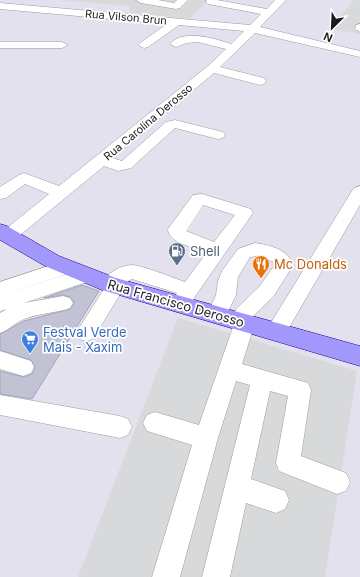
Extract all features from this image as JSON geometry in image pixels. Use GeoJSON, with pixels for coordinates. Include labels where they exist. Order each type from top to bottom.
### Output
{"type":"FeatureCollection","features":[{"type":"Feature","properties":{"kind":"main road","name":"Rua Francisco Derosso"},"geometry":{"type":"LineString","coordinates":[[4,234],[76,271],[113,285],[185,297],[234,320],[360,356]]}},
{"type":"Feature","properties":{"kind":"street"},"geometry":{"type":"LineString","coordinates":[[141,0],[176,6],[182,0]]}},
{"type":"Feature","properties":{"kind":"street"},"geometry":{"type":"LineString","coordinates":[[265,1],[279,2]]}},
{"type":"Feature","properties":{"kind":"street"},"geometry":{"type":"LineString","coordinates":[[211,2],[269,12]]}},
{"type":"Feature","properties":{"kind":"street","name":"Rua Carolina Derosso"},"geometry":{"type":"LineString","coordinates":[[4,234],[61,193],[103,160],[212,69],[279,2]]}},
{"type":"Feature","properties":{"kind":"street","name":"Rua Vilson Brun"},"geometry":{"type":"LineString","coordinates":[[0,6],[253,29],[360,54]]}},
{"type":"Feature","properties":{"kind":"street"},"geometry":{"type":"LineString","coordinates":[[0,13],[51,16],[59,11]]}},
{"type":"Feature","properties":{"kind":"street"},"geometry":{"type":"LineString","coordinates":[[144,46],[177,21]]}},
{"type":"Feature","properties":{"kind":"street"},"geometry":{"type":"LineString","coordinates":[[176,44],[185,39],[196,38],[234,48]]}},
{"type":"Feature","properties":{"kind":"street"},"geometry":{"type":"LineString","coordinates":[[0,45],[62,45]]}},
{"type":"Feature","properties":{"kind":"street"},"geometry":{"type":"LineString","coordinates":[[212,69],[260,80]]}},
{"type":"Feature","properties":{"kind":"street"},"geometry":{"type":"LineString","coordinates":[[103,160],[118,166],[126,165],[175,124],[218,135]]}},
{"type":"Feature","properties":{"kind":"street"},"geometry":{"type":"LineString","coordinates":[[0,194],[20,179],[24,178],[61,193]]}},
{"type":"Feature","properties":{"kind":"street"},"geometry":{"type":"LineString","coordinates":[[276,332],[360,191]]}},
{"type":"Feature","properties":{"kind":"street"},"geometry":{"type":"LineString","coordinates":[[185,297],[218,250]]}},
{"type":"Feature","properties":{"kind":"street"},"geometry":{"type":"LineString","coordinates":[[0,289],[76,271]]}},
{"type":"Feature","properties":{"kind":"street"},"geometry":{"type":"LineString","coordinates":[[0,304],[76,271]]}},
{"type":"Feature","properties":{"kind":"street"},"geometry":{"type":"LineString","coordinates":[[86,333],[113,285]]}},
{"type":"Feature","properties":{"kind":"street"},"geometry":{"type":"LineString","coordinates":[[0,325],[9,317],[18,313],[63,303]]}},
{"type":"Feature","properties":{"kind":"street"},"geometry":{"type":"LineString","coordinates":[[166,577],[206,438],[229,370],[234,320]]}},
{"type":"Feature","properties":{"kind":"street"},"geometry":{"type":"LineString","coordinates":[[0,360],[23,367]]}},
{"type":"Feature","properties":{"kind":"street"},"geometry":{"type":"LineString","coordinates":[[229,370],[300,390],[288,463],[337,482]]}},
{"type":"Feature","properties":{"kind":"street"},"geometry":{"type":"LineString","coordinates":[[216,577],[262,379]]}},
{"type":"Feature","properties":{"kind":"street"},"geometry":{"type":"LineString","coordinates":[[0,405],[120,427]]}},
{"type":"Feature","properties":{"kind":"street"},"geometry":{"type":"LineString","coordinates":[[155,423],[206,438]]}},
{"type":"Feature","properties":{"kind":"street"},"geometry":{"type":"LineString","coordinates":[[237,487],[276,500]]}},
{"type":"Feature","properties":{"kind":"shaded area"},"geometry":{"type":"Polygon","coordinates":[[[61,0],[209,0],[189,19],[130,13],[129,6],[61,0]]]}},
{"type":"Feature","properties":{"kind":"shaded area"},"geometry":{"type":"Polygon","coordinates":[[[354,0],[360,0],[360,34],[330,28],[354,0]]]}},
{"type":"Feature","properties":{"kind":"shaded area"},"geometry":{"type":"Polygon","coordinates":[[[178,318],[357,371],[325,577],[78,577],[178,318]]]}},
{"type":"Feature","properties":{"kind":"building","name":"Festval Verde Mais - Xaxim"},"geometry":{"type":"Polygon","coordinates":[[[82,285],[99,291],[32,399],[0,394],[0,371],[24,377],[32,374],[35,368],[31,360],[0,350],[0,334],[24,321],[70,309],[74,302],[70,297],[63,295],[44,298],[82,285]]]}},
{"type":"Feature","properties":{"kind":"place","name":"Shell"},"geometry":{"type":"Point","coordinates":[177,266]}},
{"type":"Feature","properties":{"kind":"place","name":"Mc Donalds"},"geometry":{"type":"Point","coordinates":[261,279]}},
{"type":"Feature","properties":{"kind":"place","name":"Festval Verde Mais - Xaxim"},"geometry":{"type":"Point","coordinates":[30,354]}}]}
